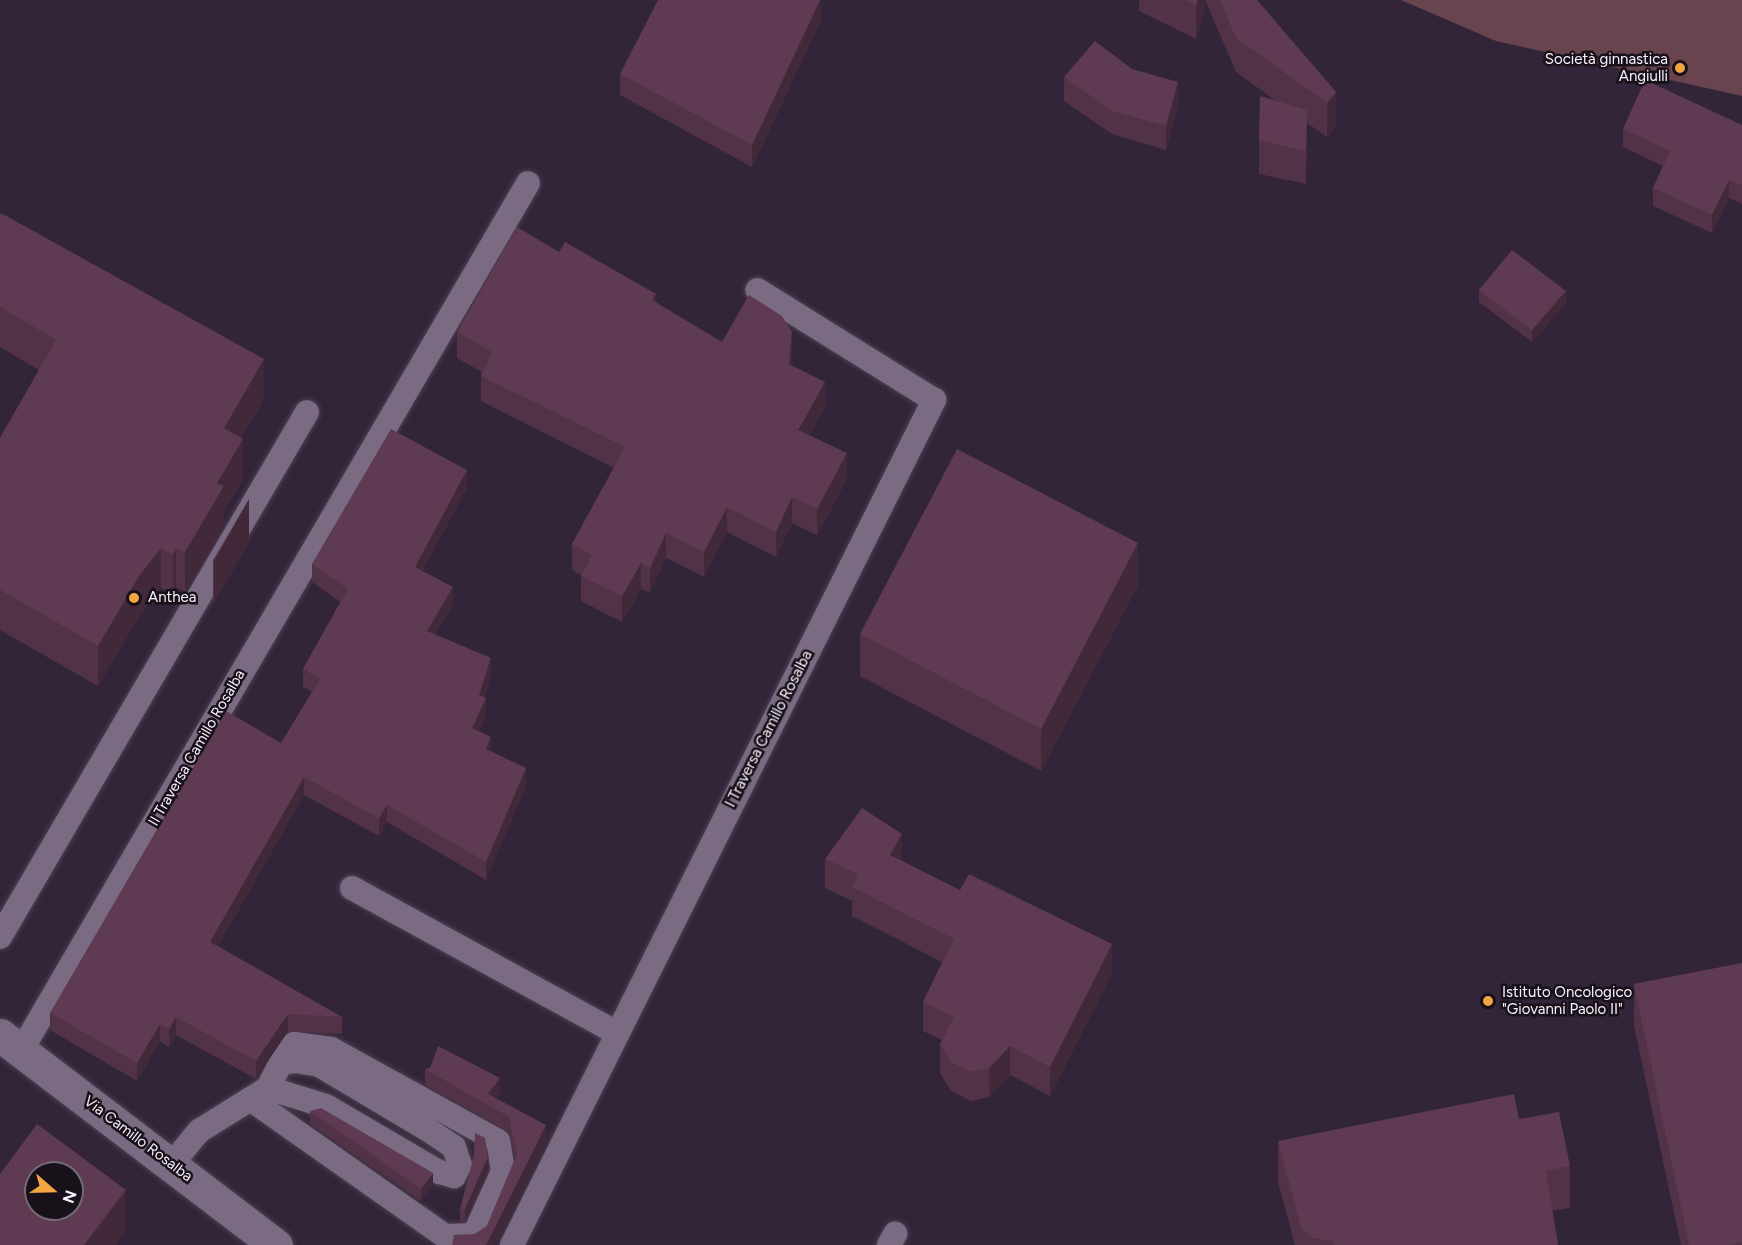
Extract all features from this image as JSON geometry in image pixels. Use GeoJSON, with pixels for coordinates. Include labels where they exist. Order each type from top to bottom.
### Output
{"type":"FeatureCollection","features":[{"type":"Feature","properties":{"kind":"street","name":"Via Camillo Rosalba"},"geometry":{"type":"LineString","coordinates":[[10,1043],[276,1245]]}},
{"type":"Feature","properties":{"kind":"lane","name":"II Traversa Camillo Rosalba"},"geometry":{"type":"LineString","coordinates":[[10,1043],[373,446],[528,183]]}},
{"type":"Feature","properties":{"kind":"lane","name":"I Traversa Camillo Rosalba"},"geometry":{"type":"LineString","coordinates":[[512,1245],[934,400],[757,290]]}},
{"type":"Feature","properties":{"kind":"lane"},"geometry":{"type":"LineString","coordinates":[[0,937],[307,412]]}},
{"type":"Feature","properties":{"kind":"lane"},"geometry":{"type":"LineString","coordinates":[[352,888],[617,1033]]}},
{"type":"Feature","properties":{"kind":"lane"},"geometry":{"type":"LineString","coordinates":[[172,1164],[199,1131],[259,1093],[294,1044],[331,1049],[498,1142],[503,1171],[474,1235],[445,1236],[259,1093]]}},
{"type":"Feature","properties":{"kind":"lane"},"geometry":{"type":"LineString","coordinates":[[259,1093],[326,1106],[439,1172],[454,1176],[460,1165],[454,1148],[427,1129],[319,1065],[295,1061],[281,1063]]}},
{"type":"Feature","properties":{"kind":"shaded area","name":"Società ginnastica Angiulli"},"geometry":{"type":"Polygon","coordinates":[[[1401,0],[1742,0],[1742,96],[1496,41],[1401,0]]]}},
{"type":"Feature","properties":{"kind":"building"},"geometry":{"type":"Polygon","coordinates":[[[658,0],[820,0],[752,145],[620,74],[658,0]]]}},
{"type":"Feature","properties":{"kind":"building"},"geometry":{"type":"Polygon","coordinates":[[[1186,0],[1198,0],[1196,5],[1186,0]]]}},
{"type":"Feature","properties":{"kind":"building"},"geometry":{"type":"Polygon","coordinates":[[[1220,0],[1257,0],[1336,92],[1327,103],[1236,38],[1220,0]]]}},
{"type":"Feature","properties":{"kind":"building"},"geometry":{"type":"Polygon","coordinates":[[[1095,41],[1132,69],[1178,82],[1166,126],[1112,111],[1064,77],[1095,41]]]}},
{"type":"Feature","properties":{"kind":"building"},"geometry":{"type":"Polygon","coordinates":[[[1645,80],[1742,125],[1742,185],[1729,180],[1712,215],[1653,188],[1670,151],[1623,129],[1645,80]]]}},
{"type":"Feature","properties":{"kind":"building"},"geometry":{"type":"Polygon","coordinates":[[[1260,96],[1307,110],[1306,151],[1259,140],[1260,96]]]}},
{"type":"Feature","properties":{"kind":"building"},"geometry":{"type":"Polygon","coordinates":[[[1,213],[264,359],[224,428],[243,439],[217,483],[224,486],[185,552],[176,548],[173,555],[161,548],[139,576],[98,646],[0,590],[0,438],[56,340],[0,307],[1,213]]]}},
{"type":"Feature","properties":{"kind":"building"},"geometry":{"type":"Polygon","coordinates":[[[517,227],[559,252],[565,242],[656,294],[652,300],[722,342],[749,295],[782,316],[792,332],[789,364],[825,382],[798,430],[847,453],[817,509],[792,497],[776,532],[727,507],[704,552],[666,533],[650,568],[641,563],[622,596],[581,576],[592,555],[572,544],[625,447],[481,376],[492,352],[457,332],[517,227]]]}},
{"type":"Feature","properties":{"kind":"building"},"geometry":{"type":"Polygon","coordinates":[[[1512,250],[1566,291],[1532,330],[1479,290],[1512,250]]]}},
{"type":"Feature","properties":{"kind":"building"},"geometry":{"type":"Polygon","coordinates":[[[391,429],[467,470],[415,567],[453,587],[427,631],[491,658],[479,695],[486,698],[472,728],[491,737],[486,749],[526,768],[486,862],[387,805],[379,818],[304,777],[210,942],[342,1017],[288,1014],[256,1061],[176,1017],[169,1029],[160,1024],[137,1063],[50,1013],[226,711],[281,743],[320,679],[303,669],[348,589],[312,564],[391,429]]]}},
{"type":"Feature","properties":{"kind":"building"},"geometry":{"type":"Polygon","coordinates":[[[957,449],[1138,543],[1041,729],[860,634],[957,449]]]}},
{"type":"Feature","properties":{"kind":"building"},"geometry":{"type":"Polygon","coordinates":[[[249,499],[214,560],[213,560],[249,499]]]}},
{"type":"Feature","properties":{"kind":"building"},"geometry":{"type":"Polygon","coordinates":[[[862,808],[902,834],[890,855],[960,890],[969,874],[1112,944],[1050,1067],[1010,1046],[989,1068],[971,1072],[951,1062],[940,1044],[954,1017],[923,1002],[954,939],[852,887],[858,874],[825,859],[862,808]]]}},
{"type":"Feature","properties":{"kind":"building"},"geometry":{"type":"Polygon","coordinates":[[[1742,963],[1742,1242],[1729,1245],[1689,1245],[1634,984],[1742,963]]]}},
{"type":"Feature","properties":{"kind":"building"},"geometry":{"type":"Polygon","coordinates":[[[438,1046],[500,1078],[488,1094],[546,1125],[486,1245],[452,1245],[454,1235],[475,1234],[487,1226],[517,1154],[509,1117],[425,1069],[430,1068],[438,1046]]]}},
{"type":"Feature","properties":{"kind":"building"},"geometry":{"type":"Polygon","coordinates":[[[1514,1094],[1519,1119],[1559,1112],[1570,1166],[1546,1171],[1558,1245],[1334,1245],[1333,1241],[1313,1238],[1301,1228],[1278,1141],[1514,1094]]]}},
{"type":"Feature","properties":{"kind":"building"},"geometry":{"type":"Polygon","coordinates":[[[321,1108],[433,1173],[421,1189],[310,1111],[321,1108]]]}},
{"type":"Feature","properties":{"kind":"building"},"geometry":{"type":"Polygon","coordinates":[[[37,1124],[126,1190],[84,1245],[0,1245],[0,1174],[37,1124]]]}},
{"type":"Feature","properties":{"kind":"building"},"geometry":{"type":"Polygon","coordinates":[[[475,1133],[485,1138],[488,1157],[465,1209],[460,1209],[474,1155],[475,1133]]]}},
{"type":"Feature","properties":{"kind":"place","name":"Società ginnastica Angiulli"},"geometry":{"type":"Point","coordinates":[1680,68]}},
{"type":"Feature","properties":{"kind":"place","name":"Anthea"},"geometry":{"type":"Point","coordinates":[134,598]}},
{"type":"Feature","properties":{"kind":"place","name":"Istituto Oncologico \"Giovanni Paolo II\""},"geometry":{"type":"Point","coordinates":[1488,1001]}}]}
